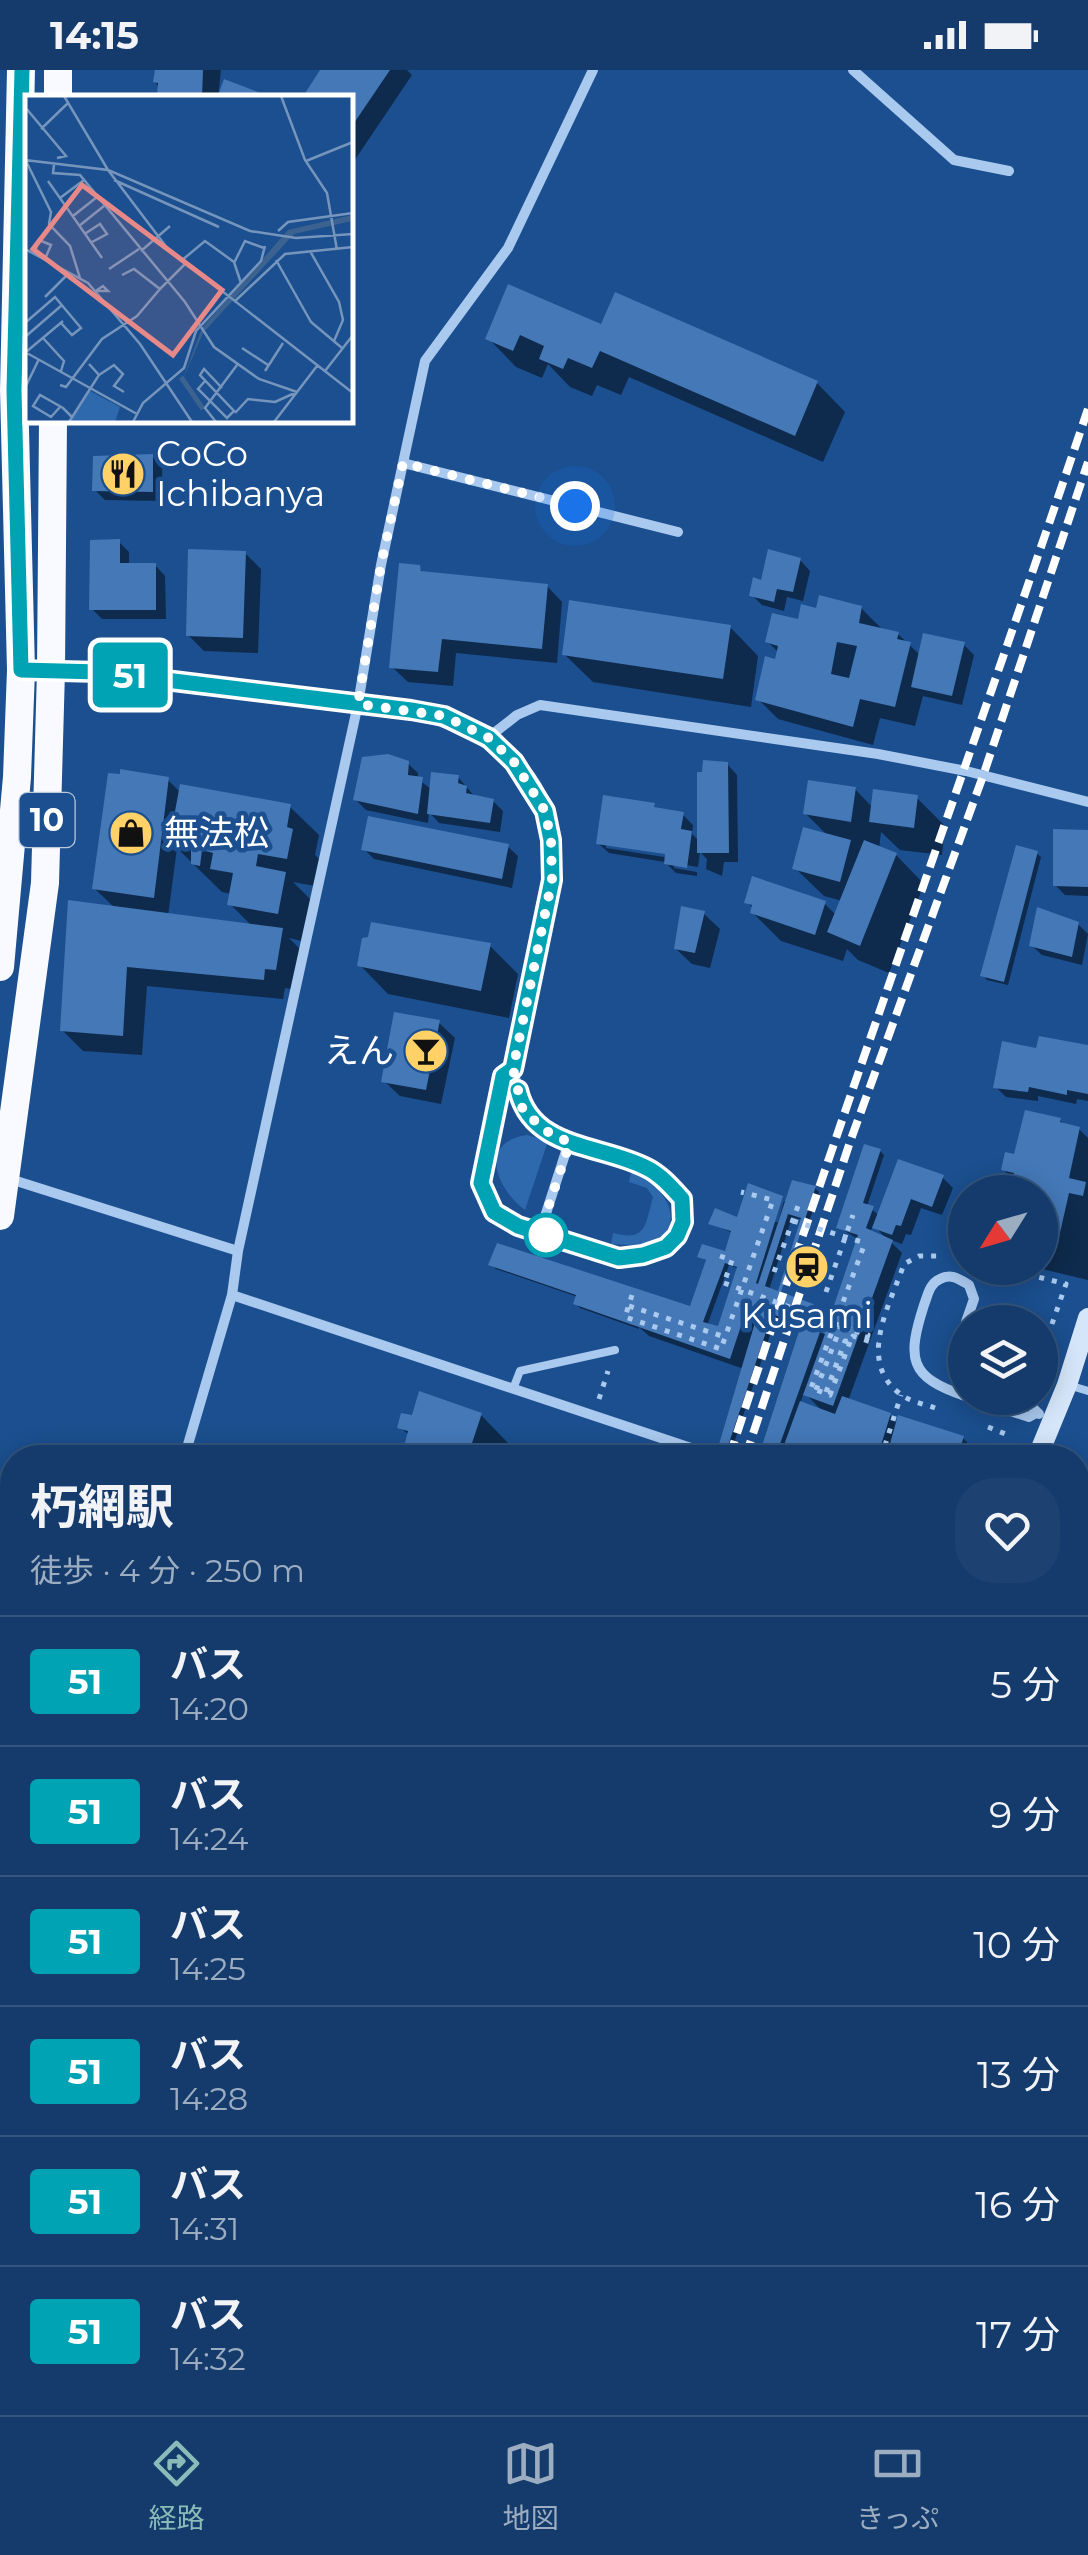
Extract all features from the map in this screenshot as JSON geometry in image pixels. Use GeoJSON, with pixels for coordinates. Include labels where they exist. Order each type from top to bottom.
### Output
{"type":"FeatureCollection","features":[{"type":"Feature","properties":{"kind":"highway","name":"10"},"geometry":{"type":"LineString","coordinates":[[0,967],[9,742],[21,670],[14,390],[22,70]]}},
{"type":"Feature","properties":{"kind":"highway","name":"10"},"geometry":{"type":"LineString","coordinates":[[0,1216],[44,883],[52,670],[53,422]]}},
{"type":"Feature","properties":{"kind":"main road"},"geometry":{"type":"LineString","coordinates":[[1039,1445],[1043,1416],[1066,1385],[1088,1318]]}},
{"type":"Feature","properties":{"kind":"street"},"geometry":{"type":"LineString","coordinates":[[188,1445],[232,1295],[238,1251],[358,704],[381,565],[425,361],[508,248],[594,70]]}},
{"type":"Feature","properties":{"kind":"street"},"geometry":{"type":"LineString","coordinates":[[852,70],[954,160],[1008,171]]}},
{"type":"Feature","properties":{"kind":"street"},"geometry":{"type":"LineString","coordinates":[[403,463],[678,532]]}},
{"type":"Feature","properties":{"kind":"street"},"geometry":{"type":"LineString","coordinates":[[21,670],[100,672],[444,716],[489,738],[530,783],[545,811],[551,840],[552,880],[513,1069],[523,1111],[553,1136],[647,1168],[682,1199],[683,1222],[666,1247],[619,1258],[518,1226],[494,1212],[481,1183],[503,1076],[513,1069]]}},
{"type":"Feature","properties":{"kind":"street"},"geometry":{"type":"LineString","coordinates":[[489,738],[517,716],[540,705],[878,754],[966,771],[1088,802]]}},
{"type":"Feature","properties":{"kind":"street"},"geometry":{"type":"LineString","coordinates":[[540,1232],[570,1142]]}},
{"type":"Feature","properties":{"kind":"street"},"geometry":{"type":"LineString","coordinates":[[3,1178],[238,1251]]}},
{"type":"Feature","properties":{"kind":"street"},"geometry":{"type":"LineString","coordinates":[[948,1389],[931,1382],[920,1371],[912,1342],[931,1284],[943,1276],[969,1284],[972,1305]]}},
{"type":"Feature","properties":{"kind":"street"},"geometry":{"type":"LineString","coordinates":[[232,1295],[682,1445]]}},
{"type":"Feature","properties":{"kind":"street"},"geometry":{"type":"LineString","coordinates":[[1020,1415],[1043,1416]]}},
{"type":"Feature","properties":{"kind":"lane"},"geometry":{"type":"LineString","coordinates":[[513,1389],[520,1371],[615,1350]]}},
{"type":"Feature","properties":{"kind":"lane"},"geometry":{"type":"LineString","coordinates":[[1066,1385],[1088,1390]]}},
{"type":"Feature","properties":{"kind":"path"},"geometry":{"type":"LineString","coordinates":[[632,1295],[625,1316],[721,1349],[772,1200],[741,1192]]}},
{"type":"Feature","properties":{"kind":"path"},"geometry":{"type":"LineString","coordinates":[[774,1272],[798,1206]]}},
{"type":"Feature","properties":{"kind":"path"},"geometry":{"type":"LineString","coordinates":[[826,1292],[853,1215]]}},
{"type":"Feature","properties":{"kind":"path"},"geometry":{"type":"LineString","coordinates":[[793,1221],[865,1243],[816,1390],[830,1395],[853,1336],[877,1344]]}},
{"type":"Feature","properties":{"kind":"path"},"geometry":{"type":"LineString","coordinates":[[720,1256],[732,1260],[724,1283],[868,1335],[866,1341]]}},
{"type":"Feature","properties":{"kind":"path"},"geometry":{"type":"LineString","coordinates":[[1058,1282],[1066,1284],[1058,1307]]}},
{"type":"Feature","properties":{"kind":"path"},"geometry":{"type":"LineString","coordinates":[[629,1306],[725,1338]]}},
{"type":"Feature","properties":{"kind":"path"},"geometry":{"type":"LineString","coordinates":[[886,1445],[901,1396]]}},
{"type":"Feature","properties":{"kind":"shaded area"},"geometry":{"type":"Polygon","coordinates":[[[527,1135],[548,1141],[525,1210],[506,1191],[497,1157],[511,1139],[527,1135]]]}},
{"type":"Feature","properties":{"kind":"shaded area"},"geometry":{"type":"Polygon","coordinates":[[[631,1172],[658,1190],[670,1209],[671,1220],[654,1241],[611,1244],[613,1233],[638,1233],[648,1216],[653,1197],[647,1188],[629,1182],[631,1172]]]}},
{"type":"Feature","properties":{"kind":"building"},"geometry":{"type":"Polygon","coordinates":[[[155,70],[203,70],[202,95],[157,95],[158,83],[153,82],[155,70]]]}},
{"type":"Feature","properties":{"kind":"building"},"geometry":{"type":"Polygon","coordinates":[[[320,70],[390,70],[352,126],[352,95],[304,95],[320,70]]]}},
{"type":"Feature","properties":{"kind":"building"},"geometry":{"type":"Polygon","coordinates":[[[224,79],[266,95],[218,95],[224,79]]]}},
{"type":"Feature","properties":{"kind":"building"},"geometry":{"type":"Polygon","coordinates":[[[508,284],[601,324],[615,292],[818,381],[795,436],[600,351],[592,368],[568,358],[563,369],[539,359],[544,346],[520,335],[513,351],[485,339],[508,284]]]}},
{"type":"Feature","properties":{"kind":"building","name":"CoCo Ichibanya"},"geometry":{"type":"Polygon","coordinates":[[[153,454],[153,492],[92,491],[93,456],[153,454]]]}},
{"type":"Feature","properties":{"kind":"building"},"geometry":{"type":"Polygon","coordinates":[[[120,539],[120,563],[156,563],[156,610],[89,610],[90,540],[120,539]]]}},
{"type":"Feature","properties":{"kind":"building"},"geometry":{"type":"Polygon","coordinates":[[[188,549],[246,551],[243,638],[186,636],[188,549]]]}},
{"type":"Feature","properties":{"kind":"building"},"geometry":{"type":"Polygon","coordinates":[[[768,549],[801,558],[793,592],[777,589],[774,602],[749,596],[753,577],[761,580],[768,549]]]}},
{"type":"Feature","properties":{"kind":"building"},"geometry":{"type":"Polygon","coordinates":[[[399,563],[420,565],[421,571],[548,584],[542,649],[442,639],[438,672],[389,668],[399,563]]]}},
{"type":"Feature","properties":{"kind":"building"},"geometry":{"type":"Polygon","coordinates":[[[819,595],[862,606],[859,623],[899,632],[897,639],[911,642],[895,707],[860,699],[853,727],[755,700],[765,656],[775,659],[778,646],[765,642],[772,613],[798,619],[801,604],[816,608],[819,595]],[[837,642],[831,674],[849,678],[857,646],[837,642]]]}},
{"type":"Feature","properties":{"kind":"building"},"geometry":{"type":"Polygon","coordinates":[[[569,600],[731,625],[723,679],[562,655],[569,600]]]}},
{"type":"Feature","properties":{"kind":"building"},"geometry":{"type":"Polygon","coordinates":[[[923,633],[965,642],[952,696],[911,687],[923,633]]]}},
{"type":"Feature","properties":{"kind":"building"},"geometry":{"type":"Polygon","coordinates":[[[388,754],[409,761],[408,775],[423,777],[418,814],[353,800],[362,757],[388,754]]]}},
{"type":"Feature","properties":{"kind":"building"},"geometry":{"type":"Polygon","coordinates":[[[703,760],[728,762],[729,853],[697,853],[697,772],[702,772],[703,760]]]}},
{"type":"Feature","properties":{"kind":"building","name":"無法松"},"geometry":{"type":"Polygon","coordinates":[[[120,769],[169,777],[154,898],[92,889],[108,773],[120,774],[120,769]]]}},
{"type":"Feature","properties":{"kind":"building"},"geometry":{"type":"Polygon","coordinates":[[[431,772],[459,775],[458,783],[467,786],[466,793],[494,799],[490,823],[427,814],[431,772]]]}},
{"type":"Feature","properties":{"kind":"building"},"geometry":{"type":"Polygon","coordinates":[[[808,780],[856,787],[851,822],[803,814],[808,780]]]}},
{"type":"Feature","properties":{"kind":"building"},"geometry":{"type":"Polygon","coordinates":[[[180,784],[291,804],[287,827],[293,829],[287,859],[258,854],[256,866],[286,872],[278,914],[227,905],[233,873],[210,869],[213,853],[202,850],[200,866],[191,864],[191,848],[169,844],[180,784]]]}},
{"type":"Feature","properties":{"kind":"building"},"geometry":{"type":"Polygon","coordinates":[[[873,789],[918,795],[914,828],[869,822],[873,789]]]}},
{"type":"Feature","properties":{"kind":"building"},"geometry":{"type":"Polygon","coordinates":[[[603,795],[684,812],[681,829],[692,831],[687,868],[664,864],[665,854],[596,844],[603,795]]]}},
{"type":"Feature","properties":{"kind":"building"},"geometry":{"type":"Polygon","coordinates":[[[368,816],[509,844],[502,879],[361,850],[368,816]]]}},
{"type":"Feature","properties":{"kind":"building"},"geometry":{"type":"Polygon","coordinates":[[[803,827],[851,840],[840,882],[792,869],[803,827]]]}},
{"type":"Feature","properties":{"kind":"building"},"geometry":{"type":"Polygon","coordinates":[[[1053,829],[1088,830],[1088,887],[1053,886],[1053,829]]]}},
{"type":"Feature","properties":{"kind":"building"},"geometry":{"type":"Polygon","coordinates":[[[864,840],[897,853],[860,946],[827,932],[864,840]]]}},
{"type":"Feature","properties":{"kind":"building"},"geometry":{"type":"Polygon","coordinates":[[[1016,845],[1038,851],[1004,982],[980,976],[1016,845]]]}},
{"type":"Feature","properties":{"kind":"building"},"geometry":{"type":"Polygon","coordinates":[[[752,876],[826,901],[815,935],[750,913],[752,905],[744,903],[752,876]]]}},
{"type":"Feature","properties":{"kind":"building"},"geometry":{"type":"Polygon","coordinates":[[[68,900],[283,928],[276,970],[265,969],[264,980],[127,967],[123,1036],[60,1031],[68,900]]]}},
{"type":"Feature","properties":{"kind":"building"},"geometry":{"type":"Polygon","coordinates":[[[681,906],[705,911],[695,953],[674,949],[681,906]]]}},
{"type":"Feature","properties":{"kind":"building"},"geometry":{"type":"Polygon","coordinates":[[[1037,907],[1079,922],[1072,957],[1029,946],[1037,907]]]}},
{"type":"Feature","properties":{"kind":"building"},"geometry":{"type":"Polygon","coordinates":[[[371,922],[491,943],[481,991],[357,966],[362,938],[368,937],[371,922]]]}},
{"type":"Feature","properties":{"kind":"building"},"geometry":{"type":"Polygon","coordinates":[[[394,1012],[440,1020],[426,1090],[381,1082],[394,1012]]]}},
{"type":"Feature","properties":{"kind":"building"},"geometry":{"type":"Polygon","coordinates":[[[1039,1036],[1088,1045],[1088,1094],[1067,1090],[1067,1095],[1029,1087],[1028,1092],[993,1088],[1002,1041],[1036,1048],[1039,1036]]]}},
{"type":"Feature","properties":{"kind":"building"},"geometry":{"type":"Polygon","coordinates":[[[1025,1110],[1080,1127],[1069,1178],[1086,1182],[1083,1196],[1069,1193],[1058,1242],[1058,1175],[1014,1175],[1001,1170],[1005,1152],[1014,1154],[1025,1110]]]}},
{"type":"Feature","properties":{"kind":"building"},"geometry":{"type":"Polygon","coordinates":[[[864,1144],[881,1149],[863,1203],[874,1206],[866,1228],[893,1240],[833,1406],[803,1395],[825,1334],[820,1332],[780,1445],[762,1445],[801,1325],[772,1314],[728,1445],[719,1445],[759,1309],[748,1305],[730,1359],[573,1304],[576,1295],[488,1265],[497,1243],[690,1306],[706,1260],[697,1257],[702,1244],[725,1251],[731,1231],[708,1224],[715,1208],[737,1217],[748,1183],[783,1196],[758,1284],[792,1180],[816,1186],[781,1292],[832,1311],[858,1235],[836,1228],[864,1144]],[[788,1214],[765,1286],[778,1291],[801,1218],[788,1214]],[[725,1263],[703,1322],[718,1326],[737,1267],[725,1263]]]}},
{"type":"Feature","properties":{"kind":"building"},"geometry":{"type":"Polygon","coordinates":[[[898,1159],[944,1175],[932,1207],[911,1199],[901,1226],[896,1225],[892,1235],[872,1228],[898,1159]]]}},
{"type":"Feature","properties":{"kind":"building"},"geometry":{"type":"Polygon","coordinates":[[[419,1391],[482,1413],[471,1445],[404,1445],[408,1431],[397,1428],[401,1413],[412,1415],[419,1391]]]}},
{"type":"Feature","properties":{"kind":"building"},"geometry":{"type":"Polygon","coordinates":[[[842,1396],[891,1413],[881,1445],[784,1445],[800,1401],[835,1414],[842,1396]]]}},
{"type":"Feature","properties":{"kind":"building"},"geometry":{"type":"Polygon","coordinates":[[[898,1415],[964,1436],[961,1445],[890,1445],[898,1415]]]}},
{"type":"Feature","properties":{"kind":"railway"},"geometry":{"type":"LineString","coordinates":[[733,1445],[1088,409]]}},
{"type":"Feature","properties":{"kind":"railway"},"geometry":{"type":"LineString","coordinates":[[749,1445],[851,1139],[983,776],[1088,462]]}},
{"type":"Feature","properties":{"kind":"bus line","name":"51"},"geometry":{"type":"LineString","coordinates":[[22,70],[14,390],[21,670],[100,672],[411,710],[444,716],[489,738],[514,762],[545,811],[551,840],[552,880],[513,1069],[503,1076],[481,1183],[494,1212],[518,1226],[619,1258],[666,1247],[677,1236],[683,1222],[682,1199],[666,1181],[647,1168],[553,1136],[523,1111],[518,1090]]}},
{"type":"Feature","properties":{"kind":"place","name":"CoCo Ichibanya"},"geometry":{"type":"Point","coordinates":[123,474]}},
{"type":"Feature","properties":{"kind":"place","name":"無法松"},"geometry":{"type":"Point","coordinates":[131,833]}},
{"type":"Feature","properties":{"kind":"place","name":"えん"},"geometry":{"type":"Point","coordinates":[426,1051]}},
{"type":"Feature","properties":{"kind":"place","name":"Kusami"},"geometry":{"type":"Point","coordinates":[807,1267]}},
{"type":"Feature","properties":{"kind":"route"},"geometry":{"type":"LineString","coordinates":[[546,1235],[540,1232],[570,1142],[553,1136],[523,1111],[513,1069],[552,880],[551,840],[545,811],[514,762],[489,738],[444,716],[358,704],[403,463],[575,506]]}}]}
